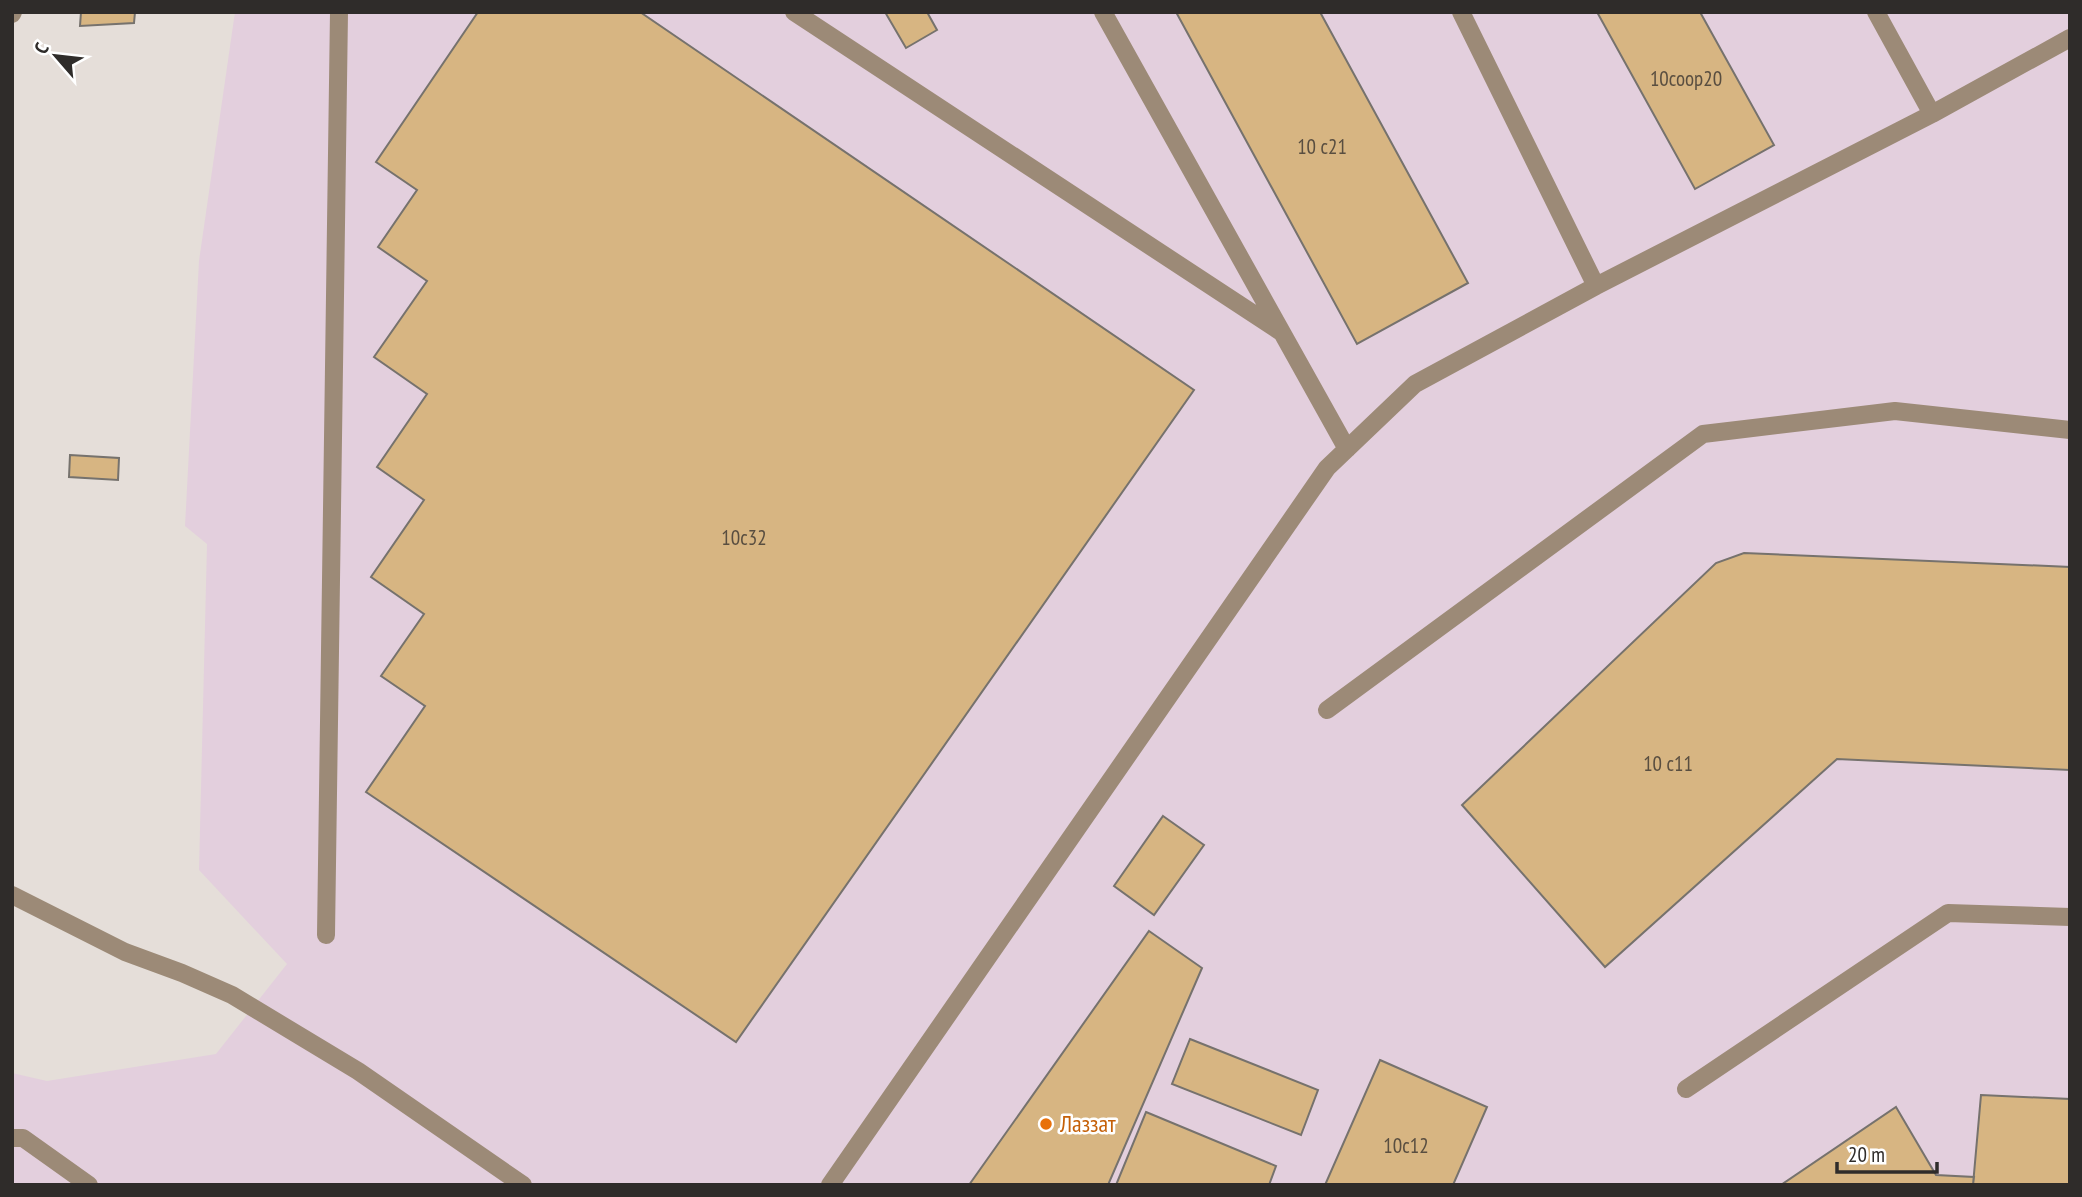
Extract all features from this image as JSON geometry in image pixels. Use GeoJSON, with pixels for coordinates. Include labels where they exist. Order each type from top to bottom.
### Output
{"type":"FeatureCollection","features":[{"type":"Feature","properties":{"kind":"street"},"geometry":{"type":"LineString","coordinates":[[326,935],[339,12]]}},
{"type":"Feature","properties":{"kind":"street"},"geometry":{"type":"LineString","coordinates":[[794,12],[1281,332]]}},
{"type":"Feature","properties":{"kind":"street"},"geometry":{"type":"LineString","coordinates":[[1103,12],[1347,449]]}},
{"type":"Feature","properties":{"kind":"street"},"geometry":{"type":"LineString","coordinates":[[1461,12],[1596,286]]}},
{"type":"Feature","properties":{"kind":"street"},"geometry":{"type":"LineString","coordinates":[[1876,12],[1932,114]]}},
{"type":"Feature","properties":{"kind":"street"},"geometry":{"type":"LineString","coordinates":[[830,1185],[1327,468],[1415,384],[1596,286],[1932,114],[2070,38]]}},
{"type":"Feature","properties":{"kind":"street"},"geometry":{"type":"LineString","coordinates":[[1327,710],[1703,434],[1895,411],[2070,429]]}},
{"type":"Feature","properties":{"kind":"street"},"geometry":{"type":"LineString","coordinates":[[12,895],[125,952],[232,995],[358,1071],[523,1185]]}},
{"type":"Feature","properties":{"kind":"street"},"geometry":{"type":"LineString","coordinates":[[1686,1089],[1948,913],[2070,917]]}},
{"type":"Feature","properties":{"kind":"street"},"geometry":{"type":"LineString","coordinates":[[12,1138],[23,1138],[89,1185]]}},
{"type":"Feature","properties":{"kind":"shaded area"},"geometry":{"type":"Polygon","coordinates":[[[235,12],[2070,12],[2070,1185],[12,1185],[12,1073],[47,1081],[216,1054],[287,964],[199,870],[207,544],[185,526],[199,261],[235,12]]]}},
{"type":"Feature","properties":{"kind":"building"},"geometry":{"type":"Polygon","coordinates":[[[81,12],[135,12],[134,23],[80,26],[81,12]]]}},
{"type":"Feature","properties":{"kind":"building"},"geometry":{"type":"Polygon","coordinates":[[[478,12],[640,12],[1194,390],[736,1042],[366,792],[425,706],[381,676],[424,614],[371,577],[424,500],[377,467],[427,394],[374,357],[427,281],[378,247],[417,190],[376,162],[478,12]]]}},
{"type":"Feature","properties":{"kind":"building"},"geometry":{"type":"Polygon","coordinates":[[[885,12],[927,12],[937,30],[906,48],[885,12]]]}},
{"type":"Feature","properties":{"kind":"building"},"geometry":{"type":"Polygon","coordinates":[[[1176,12],[1320,12],[1468,283],[1357,344],[1176,12]]]}},
{"type":"Feature","properties":{"kind":"building"},"geometry":{"type":"Polygon","coordinates":[[[1597,12],[1700,12],[1774,145],[1695,189],[1597,12]]]}},
{"type":"Feature","properties":{"kind":"building"},"geometry":{"type":"Polygon","coordinates":[[[70,455],[119,458],[118,480],[69,477],[70,455]]]}},
{"type":"Feature","properties":{"kind":"building"},"geometry":{"type":"Polygon","coordinates":[[[1744,553],[2070,567],[2070,770],[1837,759],[1605,967],[1462,805],[1716,563],[1744,553]]]}},
{"type":"Feature","properties":{"kind":"building"},"geometry":{"type":"Polygon","coordinates":[[[1163,816],[1204,845],[1154,915],[1114,886],[1163,816]]]}},
{"type":"Feature","properties":{"kind":"building"},"geometry":{"type":"Polygon","coordinates":[[[1149,931],[1202,968],[1108,1185],[969,1185],[1149,931]]]}},
{"type":"Feature","properties":{"kind":"building"},"geometry":{"type":"Polygon","coordinates":[[[1190,1039],[1318,1090],[1301,1135],[1172,1084],[1190,1039]]]}},
{"type":"Feature","properties":{"kind":"building"},"geometry":{"type":"Polygon","coordinates":[[[1380,1060],[1487,1107],[1453,1185],[1325,1185],[1380,1060]]]}},
{"type":"Feature","properties":{"kind":"building"},"geometry":{"type":"Polygon","coordinates":[[[1981,1095],[2070,1099],[2070,1185],[1973,1185],[1981,1095]]]}},
{"type":"Feature","properties":{"kind":"building"},"geometry":{"type":"Polygon","coordinates":[[[1896,1107],[1936,1175],[1974,1177],[1973,1185],[1781,1185],[1896,1107]]]}},
{"type":"Feature","properties":{"kind":"building"},"geometry":{"type":"Polygon","coordinates":[[[1146,1112],[1276,1166],[1269,1185],[1116,1185],[1146,1112]]]}},
{"type":"Feature","properties":{"kind":"place","name":"Лаззат"},"geometry":{"type":"Point","coordinates":[1046,1124]}}]}
